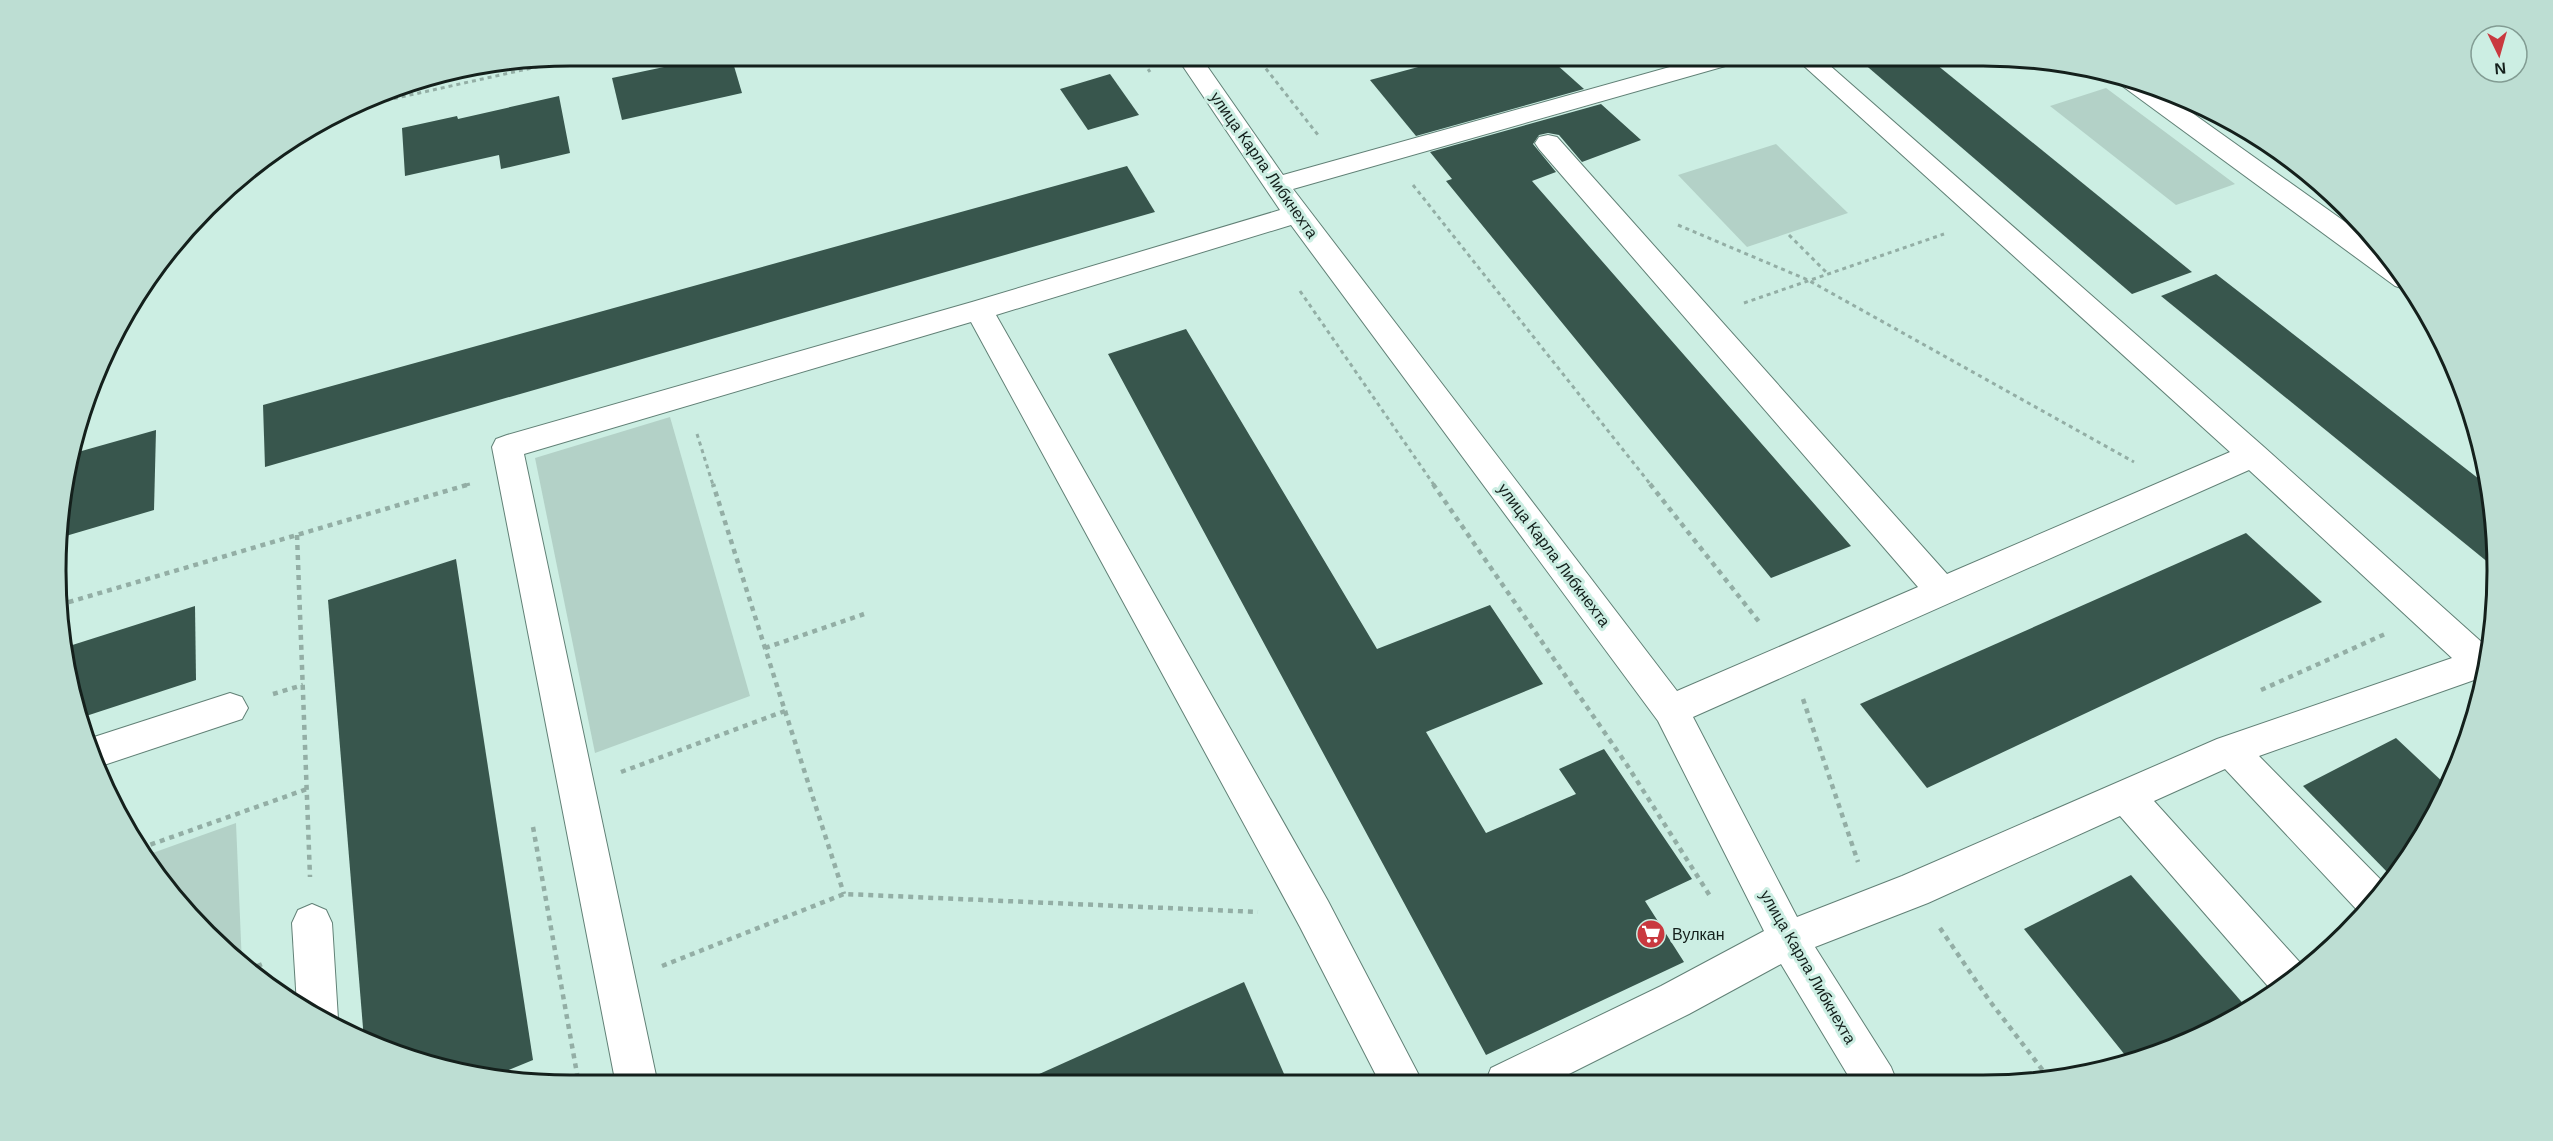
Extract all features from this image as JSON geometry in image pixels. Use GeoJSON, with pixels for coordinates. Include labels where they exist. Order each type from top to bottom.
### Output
{"type":"FeatureCollection","features":[{"type":"Feature","properties":{"kind":"street","name":"улица Карла Либкнехта"},"geometry":{"type":"LineString","coordinates":[[1195,66],[1297,214],[1671,710],[1788,939],[1872,1075]]}},
{"type":"Feature","properties":{"kind":"street"},"geometry":{"type":"LineString","coordinates":[[1277,185],[1698,66]]}},
{"type":"Feature","properties":{"kind":"street"},"geometry":{"type":"LineString","coordinates":[[1816,66],[2479,658]]}},
{"type":"Feature","properties":{"kind":"street"},"geometry":{"type":"LineString","coordinates":[[2151,95],[2383,263]]}},
{"type":"Feature","properties":{"kind":"street"},"geometry":{"type":"LineString","coordinates":[[1548,143],[1942,591]]}},
{"type":"Feature","properties":{"kind":"street"},"geometry":{"type":"LineString","coordinates":[[635,1075],[507,447],[979,310],[1297,214]]}},
{"type":"Feature","properties":{"kind":"street"},"geometry":{"type":"LineString","coordinates":[[979,310],[1314,914],[1398,1075]]}},
{"type":"Feature","properties":{"kind":"street"},"geometry":{"type":"LineString","coordinates":[[1671,710],[2253,455]]}},
{"type":"Feature","properties":{"kind":"street"},"geometry":{"type":"LineString","coordinates":[[1522,1075],[1675,1000],[1788,939],[1914,890],[2230,750],[2478,666]]}},
{"type":"Feature","properties":{"kind":"street"},"geometry":{"type":"LineString","coordinates":[[99,751],[230,708]]}},
{"type":"Feature","properties":{"kind":"street"},"geometry":{"type":"LineString","coordinates":[[2230,750],[2369,895]]}},
{"type":"Feature","properties":{"kind":"street"},"geometry":{"type":"LineString","coordinates":[[2125,795],[2285,975]]}},
{"type":"Feature","properties":{"kind":"street"},"geometry":{"type":"LineString","coordinates":[[312,923],[317,1007]]}},
{"type":"Feature","properties":{"kind":"path"},"geometry":{"type":"LineString","coordinates":[[1145,66],[1151,74]]}},
{"type":"Feature","properties":{"kind":"path"},"geometry":{"type":"LineString","coordinates":[[1264,66],[1343,166]]}},
{"type":"Feature","properties":{"kind":"path"},"geometry":{"type":"LineString","coordinates":[[389,100],[535,67]]}},
{"type":"Feature","properties":{"kind":"path"},"geometry":{"type":"LineString","coordinates":[[1388,153],[1789,658],[1860,868]]}},
{"type":"Feature","properties":{"kind":"path"},"geometry":{"type":"LineString","coordinates":[[1701,318],[1987,219]]}},
{"type":"Feature","properties":{"kind":"path"},"geometry":{"type":"LineString","coordinates":[[1671,222],[1808,280],[2181,487]]}},
{"type":"Feature","properties":{"kind":"path"},"geometry":{"type":"LineString","coordinates":[[1255,227],[1627,765],[1750,959]]}},
{"type":"Feature","properties":{"kind":"path"},"geometry":{"type":"LineString","coordinates":[[1789,235],[1828,274]]}},
{"type":"Feature","properties":{"kind":"path"},"geometry":{"type":"LineString","coordinates":[[685,395],[844,894]]}},
{"type":"Feature","properties":{"kind":"path"},"geometry":{"type":"LineString","coordinates":[[469,472],[473,495]]}},
{"type":"Feature","properties":{"kind":"path"},"geometry":{"type":"LineString","coordinates":[[67,603],[471,484]]}},
{"type":"Feature","properties":{"kind":"path"},"geometry":{"type":"LineString","coordinates":[[297,535],[312,923]]}},
{"type":"Feature","properties":{"kind":"path"},"geometry":{"type":"LineString","coordinates":[[765,648],[864,614]]}},
{"type":"Feature","properties":{"kind":"path"},"geometry":{"type":"LineString","coordinates":[[577,1075],[529,804],[785,711]]}},
{"type":"Feature","properties":{"kind":"path"},"geometry":{"type":"LineString","coordinates":[[148,846],[307,789]]}},
{"type":"Feature","properties":{"kind":"path"},"geometry":{"type":"LineString","coordinates":[[1914,890],[1989,1000],[2044,1071]]}},
{"type":"Feature","properties":{"kind":"path"},"geometry":{"type":"LineString","coordinates":[[616,984],[844,894],[1314,914]]}},
{"type":"Feature","properties":{"kind":"shaded area"},"geometry":{"type":"Polygon","coordinates":[[[2106,88],[2235,184],[2176,205],[2050,106],[2106,88]]]}},
{"type":"Feature","properties":{"kind":"shaded area"},"geometry":{"type":"Polygon","coordinates":[[[1776,144],[1848,213],[1747,247],[1678,175],[1776,144]]]}},
{"type":"Feature","properties":{"kind":"shaded area"},"geometry":{"type":"Polygon","coordinates":[[[670,417],[750,696],[595,753],[535,458],[670,417]]]}},
{"type":"Feature","properties":{"kind":"shaded area"},"geometry":{"type":"Polygon","coordinates":[[[236,823],[241,953],[191,903],[152,853],[236,823]]]}},
{"type":"Feature","properties":{"kind":"building"},"geometry":{"type":"Polygon","coordinates":[[[669,66],[734,66],[742,93],[622,120],[612,78],[669,66]]]}},
{"type":"Feature","properties":{"kind":"building"},"geometry":{"type":"Polygon","coordinates":[[[1422,66],[1558,66],[1584,89],[1416,136],[1370,80],[1422,66]]]}},
{"type":"Feature","properties":{"kind":"building"},"geometry":{"type":"Polygon","coordinates":[[[1867,66],[1938,66],[2192,272],[2132,294],[1867,66]]]}},
{"type":"Feature","properties":{"kind":"building"},"geometry":{"type":"Polygon","coordinates":[[[1110,74],[1139,115],[1088,130],[1060,89],[1110,74]]]}},
{"type":"Feature","properties":{"kind":"building"},"geometry":{"type":"Polygon","coordinates":[[[559,96],[570,153],[501,169],[499,155],[405,176],[402,128],[457,116],[458,119],[559,96]]]}},
{"type":"Feature","properties":{"kind":"building"},"geometry":{"type":"Polygon","coordinates":[[[1601,104],[1641,140],[1582,162],[1559,135],[1548,133],[1539,135],[1533,144],[1556,172],[1532,181],[1851,546],[1771,578],[1446,181],[1452,179],[1430,152],[1601,104]]]}},
{"type":"Feature","properties":{"kind":"building"},"geometry":{"type":"Polygon","coordinates":[[[1127,166],[1155,212],[265,467],[263,405],[1127,166]]]}},
{"type":"Feature","properties":{"kind":"building"},"geometry":{"type":"Polygon","coordinates":[[[2216,274],[2478,478],[2483,505],[2487,561],[2161,296],[2216,274]]]}},
{"type":"Feature","properties":{"kind":"building"},"geometry":{"type":"Polygon","coordinates":[[[1186,329],[1377,649],[1490,605],[1543,684],[1426,732],[1486,833],[1576,794],[1559,769],[1604,749],[1692,879],[1645,901],[1684,962],[1486,1055],[1108,354],[1186,329]]]}},
{"type":"Feature","properties":{"kind":"building"},"geometry":{"type":"Polygon","coordinates":[[[156,430],[154,510],[67,536],[70,505],[81,451],[156,430]]]}},
{"type":"Feature","properties":{"kind":"building"},"geometry":{"type":"Polygon","coordinates":[[[2246,533],[2322,602],[1927,788],[1860,704],[2246,533]]]}},
{"type":"Feature","properties":{"kind":"building"},"geometry":{"type":"Polygon","coordinates":[[[456,559],[533,1060],[506,1071],[440,1058],[363,1031],[328,600],[456,559]]]}},
{"type":"Feature","properties":{"kind":"building"},"geometry":{"type":"Polygon","coordinates":[[[195,606],[196,680],[88,716],[72,645],[195,606]]]}},
{"type":"Feature","properties":{"kind":"building"},"geometry":{"type":"Polygon","coordinates":[[[2396,738],[2441,781],[2419,823],[2387,872],[2303,786],[2396,738]]]}},
{"type":"Feature","properties":{"kind":"building"},"geometry":{"type":"Polygon","coordinates":[[[2131,875],[2242,1003],[2176,1037],[2125,1054],[2024,929],[2131,875]]]}},
{"type":"Feature","properties":{"kind":"building"},"geometry":{"type":"Polygon","coordinates":[[[1244,982],[1285,1075],[1037,1075],[1244,982]]]}},
{"type":"Feature","properties":{"kind":"place","name":"Вулкан"},"geometry":{"type":"Point","coordinates":[1651,934]}}]}
